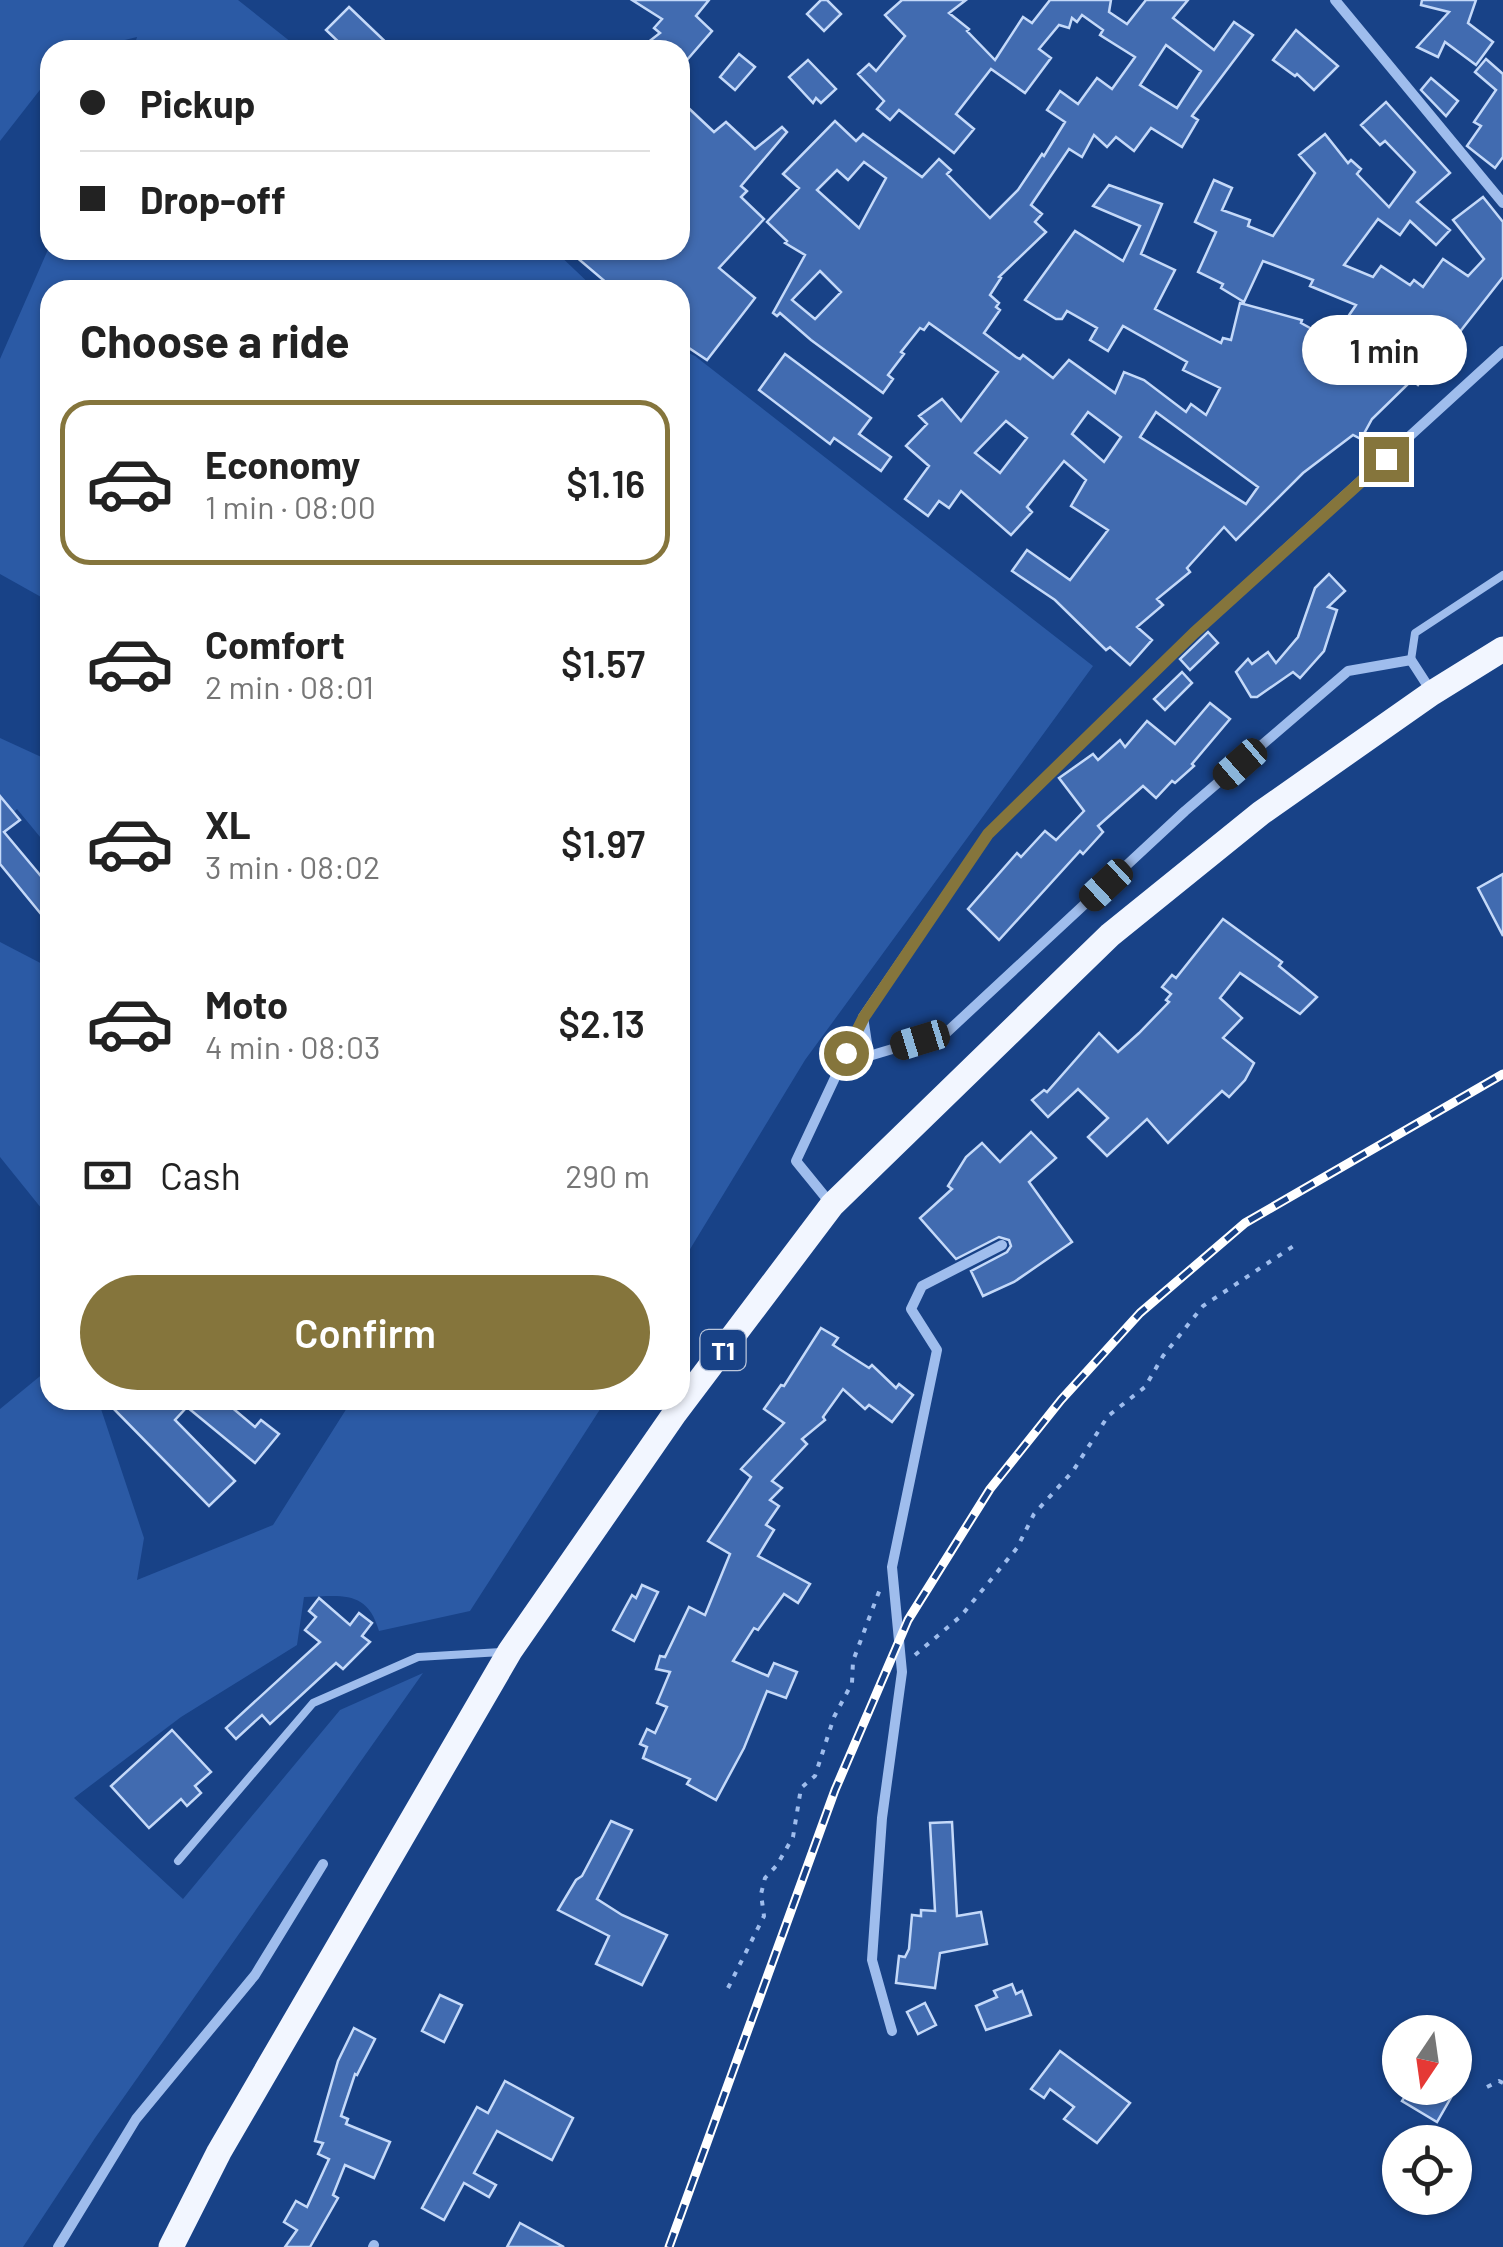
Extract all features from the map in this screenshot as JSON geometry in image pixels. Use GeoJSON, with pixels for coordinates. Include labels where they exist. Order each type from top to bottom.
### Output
{"type":"FeatureCollection","features":[{"type":"Feature","properties":{"kind":"highway","name":"T1"},"geometry":{"type":"LineString","coordinates":[[690,1394],[832,1205],[1110,935],[1261,813],[1432,693],[1503,649]]}},
{"type":"Feature","properties":{"kind":"highway","name":"T1"},"geometry":{"type":"LineString","coordinates":[[171,2247],[220,2152],[510,1651],[678,1410]]}},
{"type":"Feature","properties":{"kind":"street"},"geometry":{"type":"LineString","coordinates":[[1335,0],[1503,203]]}},
{"type":"Feature","properties":{"kind":"street"},"geometry":{"type":"LineString","coordinates":[[832,1205],[796,1161],[864,1017],[988,834],[1194,633],[1503,351]]}},
{"type":"Feature","properties":{"kind":"street"},"geometry":{"type":"LineString","coordinates":[[864,1017],[869,1056],[946,1033],[1185,811],[1348,671],[1410,660],[1432,693]]}},
{"type":"Feature","properties":{"kind":"street"},"geometry":{"type":"LineString","coordinates":[[892,2031],[872,1960],[882,1818],[902,1672],[892,1568],[937,1350],[911,1310],[922,1286],[1002,1245]]}},
{"type":"Feature","properties":{"kind":"street"},"geometry":{"type":"LineString","coordinates":[[58,2247],[136,2119],[255,1975],[323,1864]]}},
{"type":"Feature","properties":{"kind":"lane"},"geometry":{"type":"LineString","coordinates":[[1410,660],[1416,632],[1503,575]]}},
{"type":"Feature","properties":{"kind":"lane"},"geometry":{"type":"LineString","coordinates":[[178,1861],[313,1703],[418,1657],[510,1651]]}},
{"type":"Feature","properties":{"kind":"path"},"geometry":{"type":"LineString","coordinates":[[902,1672],[922,1646],[960,1616],[1017,1548],[1034,1514],[1072,1471],[1108,1416],[1145,1387],[1163,1356],[1204,1306],[1298,1243]]}},
{"type":"Feature","properties":{"kind":"path"},"geometry":{"type":"LineString","coordinates":[[728,1988],[764,1916],[761,1894],[765,1878],[792,1837],[802,1788],[815,1776],[834,1717],[852,1683],[854,1661],[878,1592],[892,1568]]}},
{"type":"Feature","properties":{"kind":"path"},"geometry":{"type":"LineString","coordinates":[[1487,2087],[1503,2083]]}},
{"type":"Feature","properties":{"kind":"shaded area"},"geometry":{"type":"Polygon","coordinates":[[[0,0],[238,0],[288,40],[40,40],[40,90],[0,141],[0,0]]]}},
{"type":"Feature","properties":{"kind":"shaded area"},"geometry":{"type":"Polygon","coordinates":[[[43,260],[564,260],[586,280],[40,280],[40,596],[0,574],[0,359],[43,260]]]}},
{"type":"Feature","properties":{"kind":"shaded area"},"geometry":{"type":"Polygon","coordinates":[[[690,354],[1093,666],[805,1060],[690,1249],[690,354]]]}},
{"type":"Feature","properties":{"kind":"shaded area"},"geometry":{"type":"Polygon","coordinates":[[[0,738],[40,756],[40,837],[17,809],[0,825],[0,738]]]}},
{"type":"Feature","properties":{"kind":"shaded area"},"geometry":{"type":"Polygon","coordinates":[[[0,942],[40,963],[40,1207],[0,1157],[0,942]]]}},
{"type":"Feature","properties":{"kind":"shaded area"},"geometry":{"type":"Polygon","coordinates":[[[40,1376],[40,1410],[101,1410],[144,1538],[137,1580],[273,1525],[346,1410],[600,1410],[470,1611],[379,1631],[374,1617],[360,1602],[341,1596],[304,1597],[297,1645],[181,1717],[74,1798],[183,1899],[340,1710],[423,1673],[95,2138],[23,2247],[0,2247],[0,1409],[40,1376]]]}},
{"type":"Feature","properties":{"kind":"building"},"geometry":{"type":"Polygon","coordinates":[[[632,0],[709,0],[696,16],[712,31],[690,56],[690,40],[651,40],[660,33],[654,28],[662,19],[632,0]]]}},
{"type":"Feature","properties":{"kind":"building"},"geometry":{"type":"Polygon","coordinates":[[[821,0],[827,0],[841,14],[824,31],[807,14],[821,0]]]}},
{"type":"Feature","properties":{"kind":"building"},"geometry":{"type":"Polygon","coordinates":[[[902,0],[966,0],[949,13],[969,29],[995,60],[1023,17],[1032,23],[1050,0],[1111,0],[1109,12],[1127,24],[1146,0],[1188,0],[1173,18],[1214,50],[1234,22],[1253,35],[1192,116],[1198,120],[1182,147],[1151,128],[1134,151],[1116,137],[1107,147],[1094,135],[1082,157],[1069,149],[1031,205],[1042,214],[1035,222],[1046,232],[999,277],[990,295],[999,303],[996,307],[1000,310],[984,333],[1053,378],[1069,360],[1115,393],[1124,372],[1144,380],[1186,412],[1191,404],[1206,415],[1220,388],[1183,370],[1187,362],[1123,326],[1108,351],[1090,340],[1097,328],[1067,311],[1062,319],[1056,319],[1025,300],[1075,231],[1123,261],[1140,226],[1093,206],[1109,185],[1162,204],[1141,254],[1175,270],[1155,309],[1221,343],[1223,338],[1231,340],[1240,303],[1302,320],[1301,323],[1332,340],[1356,305],[1310,286],[1313,280],[1263,261],[1244,302],[1221,288],[1223,284],[1198,272],[1216,232],[1195,222],[1214,180],[1232,188],[1222,210],[1250,220],[1248,226],[1273,236],[1315,173],[1299,155],[1325,134],[1348,163],[1351,160],[1361,169],[1357,174],[1389,207],[1415,172],[1385,141],[1380,145],[1361,125],[1386,102],[1450,173],[1417,202],[1450,230],[1436,245],[1410,221],[1400,235],[1378,219],[1344,265],[1373,277],[1381,266],[1410,285],[1414,280],[1423,287],[1443,259],[1468,276],[1484,259],[1453,220],[1483,197],[1503,222],[1503,277],[1418,385],[1412,380],[1372,419],[1361,439],[1353,435],[1303,473],[1236,540],[1224,527],[1187,568],[1190,572],[1157,599],[1163,605],[1137,627],[1152,640],[1130,665],[1110,647],[1106,650],[1055,600],[1012,571],[1027,550],[1070,580],[1108,530],[1071,506],[1086,480],[1064,461],[1027,507],[1032,512],[1011,535],[961,491],[949,508],[939,501],[928,516],[905,499],[929,466],[906,446],[927,424],[919,416],[942,399],[961,421],[998,372],[929,323],[924,330],[920,328],[901,352],[904,354],[888,375],[893,379],[883,393],[780,313],[773,313],[805,255],[785,243],[767,222],[799,188],[783,174],[835,121],[856,141],[863,134],[922,177],[939,159],[951,170],[947,174],[990,218],[1018,190],[1065,122],[1047,110],[1060,91],[1078,104],[1097,78],[1112,89],[1135,57],[1100,35],[1103,30],[1082,15],[1077,22],[1072,18],[1069,28],[1059,25],[1039,49],[1051,58],[1025,93],[991,69],[956,114],[974,129],[954,153],[899,110],[890,120],[877,109],[884,101],[858,74],[869,64],[876,71],[905,36],[885,15],[902,0]],[[1166,45],[1140,85],[1177,108],[1201,71],[1166,45]],[[864,162],[848,180],[837,170],[817,190],[859,228],[886,178],[864,162]],[[820,271],[792,300],[815,319],[841,292],[820,271]],[[1088,412],[1072,434],[1104,462],[1121,437],[1088,412]],[[1156,412],[1140,437],[1246,504],[1258,487],[1156,412]],[[1006,421],[975,453],[1000,473],[1027,438],[1006,421]]]}},
{"type":"Feature","properties":{"kind":"building"},"geometry":{"type":"Polygon","coordinates":[[[1422,0],[1476,0],[1468,23],[1493,42],[1476,65],[1445,42],[1438,57],[1417,47],[1449,12],[1421,5],[1422,0]]]}},
{"type":"Feature","properties":{"kind":"building"},"geometry":{"type":"Polygon","coordinates":[[[349,7],[384,40],[336,40],[326,30],[349,7]]]}},
{"type":"Feature","properties":{"kind":"building"},"geometry":{"type":"Polygon","coordinates":[[[1296,30],[1338,66],[1314,90],[1273,60],[1296,30]]]}},
{"type":"Feature","properties":{"kind":"building"},"geometry":{"type":"Polygon","coordinates":[[[739,54],[755,67],[735,90],[720,77],[739,54]]]}},
{"type":"Feature","properties":{"kind":"building"},"geometry":{"type":"Polygon","coordinates":[[[1486,59],[1503,74],[1503,157],[1495,168],[1467,146],[1481,126],[1474,122],[1496,90],[1475,72],[1486,59]]]}},
{"type":"Feature","properties":{"kind":"building"},"geometry":{"type":"Polygon","coordinates":[[[808,60],[836,89],[821,103],[816,98],[813,103],[789,77],[808,60]]]}},
{"type":"Feature","properties":{"kind":"building"},"geometry":{"type":"Polygon","coordinates":[[[1431,78],[1458,101],[1446,116],[1421,90],[1431,78]]]}},
{"type":"Feature","properties":{"kind":"building"},"geometry":{"type":"Polygon","coordinates":[[[690,109],[714,132],[726,122],[755,149],[782,127],[787,132],[741,186],[747,191],[741,197],[764,219],[719,268],[755,298],[707,360],[690,349],[690,280],[603,280],[580,260],[690,260],[690,109]]]}},
{"type":"Feature","properties":{"kind":"building"},"geometry":{"type":"Polygon","coordinates":[[[785,354],[871,418],[859,434],[891,457],[881,471],[834,438],[830,444],[759,390],[785,354]]]}},
{"type":"Feature","properties":{"kind":"building"},"geometry":{"type":"Polygon","coordinates":[[[1329,574],[1345,591],[1328,607],[1337,610],[1324,651],[1300,678],[1293,672],[1257,697],[1251,697],[1236,672],[1248,659],[1252,664],[1268,652],[1276,663],[1298,637],[1315,588],[1329,574]]]}},
{"type":"Feature","properties":{"kind":"building"},"geometry":{"type":"Polygon","coordinates":[[[1208,632],[1218,643],[1190,670],[1180,659],[1208,632]]]}},
{"type":"Feature","properties":{"kind":"building"},"geometry":{"type":"Polygon","coordinates":[[[1182,672],[1192,683],[1165,710],[1154,699],[1182,672]]]}},
{"type":"Feature","properties":{"kind":"building"},"geometry":{"type":"Polygon","coordinates":[[[1210,703],[1230,719],[1194,766],[1156,798],[1143,786],[1098,826],[1103,832],[1083,854],[1080,851],[999,940],[968,909],[1017,853],[1021,857],[1045,831],[1056,840],[1084,811],[1059,778],[1093,754],[1098,760],[1120,740],[1125,747],[1147,721],[1175,744],[1210,703]]]}},
{"type":"Feature","properties":{"kind":"building"},"geometry":{"type":"Polygon","coordinates":[[[0,796],[20,820],[4,832],[40,875],[40,913],[0,864],[0,796]]]}},
{"type":"Feature","properties":{"kind":"building"},"geometry":{"type":"Polygon","coordinates":[[[1503,874],[1503,936],[1478,888],[1503,874]]]}},
{"type":"Feature","properties":{"kind":"building"},"geometry":{"type":"Polygon","coordinates":[[[1223,919],[1282,962],[1279,966],[1317,997],[1300,1014],[1240,973],[1220,998],[1242,1018],[1223,1038],[1254,1063],[1245,1080],[1229,1097],[1222,1091],[1168,1143],[1147,1119],[1107,1156],[1088,1137],[1108,1118],[1078,1089],[1048,1117],[1032,1100],[1044,1090],[1047,1092],[1099,1033],[1118,1052],[1139,1033],[1169,1002],[1166,1000],[1171,994],[1162,987],[1172,975],[1176,978],[1223,919]]]}},
{"type":"Feature","properties":{"kind":"building"},"geometry":{"type":"Polygon","coordinates":[[[1031,1132],[1056,1158],[1029,1182],[1072,1242],[1014,1282],[983,1296],[971,1271],[1007,1252],[1009,1240],[999,1237],[956,1259],[920,1218],[952,1189],[948,1186],[966,1157],[982,1143],[1000,1162],[1031,1132]]]}},
{"type":"Feature","properties":{"kind":"building"},"geometry":{"type":"Polygon","coordinates":[[[821,1328],[838,1338],[833,1345],[869,1368],[872,1365],[896,1388],[899,1384],[913,1395],[892,1422],[869,1405],[865,1409],[843,1389],[823,1417],[825,1420],[802,1439],[807,1444],[772,1481],[782,1488],[770,1500],[779,1506],[766,1525],[774,1530],[758,1556],[810,1584],[798,1603],[784,1594],[758,1630],[754,1628],[733,1661],[768,1676],[774,1663],[797,1672],[786,1698],[767,1691],[744,1748],[716,1800],[687,1784],[690,1779],[643,1758],[647,1747],[640,1744],[647,1729],[655,1733],[667,1707],[657,1703],[670,1672],[656,1669],[689,1607],[705,1615],[730,1554],[708,1541],[751,1477],[741,1469],[784,1423],[764,1409],[784,1386],[821,1328]]]}},
{"type":"Feature","properties":{"kind":"building"},"geometry":{"type":"Polygon","coordinates":[[[115,1410],[184,1410],[175,1420],[235,1481],[209,1506],[115,1410]]]}},
{"type":"Feature","properties":{"kind":"building"},"geometry":{"type":"Polygon","coordinates":[[[191,1410],[235,1410],[255,1427],[261,1420],[279,1434],[255,1463],[191,1410]]]}},
{"type":"Feature","properties":{"kind":"building"},"geometry":{"type":"Polygon","coordinates":[[[642,1585],[658,1592],[634,1641],[613,1630],[642,1585]]]}},
{"type":"Feature","properties":{"kind":"building"},"geometry":{"type":"Polygon","coordinates":[[[319,1598],[350,1625],[359,1613],[372,1623],[362,1636],[370,1642],[343,1669],[336,1663],[270,1724],[262,1715],[236,1739],[226,1728],[320,1642],[305,1630],[316,1617],[309,1611],[319,1598]]]}},
{"type":"Feature","properties":{"kind":"building"},"geometry":{"type":"Polygon","coordinates":[[[172,1730],[211,1772],[195,1786],[201,1793],[187,1806],[181,1799],[149,1828],[111,1786],[172,1730]]]}},
{"type":"Feature","properties":{"kind":"building"},"geometry":{"type":"Polygon","coordinates":[[[611,1821],[632,1830],[597,1899],[667,1935],[642,1985],[596,1964],[609,1936],[558,1910],[582,1876],[611,1821]]]}},
{"type":"Feature","properties":{"kind":"building"},"geometry":{"type":"Polygon","coordinates":[[[952,1822],[957,1916],[981,1912],[987,1944],[940,1953],[935,1988],[896,1983],[899,1956],[905,1957],[909,1949],[912,1915],[921,1916],[921,1910],[935,1911],[930,1823],[952,1822]]]}},
{"type":"Feature","properties":{"kind":"building"},"geometry":{"type":"Polygon","coordinates":[[[1012,1984],[1016,1994],[1022,1991],[1031,2015],[986,2030],[976,2006],[997,1997],[994,1991],[1012,1984]]]}},
{"type":"Feature","properties":{"kind":"building"},"geometry":{"type":"Polygon","coordinates":[[[440,1995],[462,2005],[444,2042],[422,2031],[440,1995]]]}},
{"type":"Feature","properties":{"kind":"building"},"geometry":{"type":"Polygon","coordinates":[[[925,2003],[936,2025],[918,2034],[907,2012],[925,2003]]]}},
{"type":"Feature","properties":{"kind":"building"},"geometry":{"type":"Polygon","coordinates":[[[354,2028],[375,2039],[355,2074],[341,2116],[348,2119],[346,2124],[390,2142],[374,2178],[345,2165],[333,2195],[338,2198],[310,2247],[285,2247],[297,2230],[284,2222],[296,2201],[307,2207],[329,2159],[318,2154],[323,2143],[315,2141],[338,2061],[354,2028]]]}},
{"type":"Feature","properties":{"kind":"building"},"geometry":{"type":"Polygon","coordinates":[[[1060,2051],[1130,2103],[1097,2143],[1064,2119],[1074,2107],[1050,2089],[1044,2098],[1031,2089],[1060,2051]]]}},
{"type":"Feature","properties":{"kind":"building"},"geometry":{"type":"Polygon","coordinates":[[[505,2081],[573,2118],[552,2160],[497,2131],[474,2173],[496,2185],[489,2197],[464,2183],[444,2220],[422,2208],[477,2107],[488,2113],[505,2081]]]}},
{"type":"Feature","properties":{"kind":"building"},"geometry":{"type":"Polygon","coordinates":[[[1409,2105],[1447,2105],[1437,2122],[1409,2105]]]}},
{"type":"Feature","properties":{"kind":"building"},"geometry":{"type":"Polygon","coordinates":[[[520,2223],[564,2247],[507,2247],[520,2223]]]}},
{"type":"Feature","properties":{"kind":"railway"},"geometry":{"type":"LineString","coordinates":[[669,2247],[835,1790],[908,1620],[990,1489],[1061,1400],[1140,1313],[1245,1223],[1503,1074]]}},
{"type":"Feature","properties":{"kind":"route"},"geometry":{"type":"LineString","coordinates":[[846,1053],[864,1017],[988,834],[1194,633],[1386,459]]}}]}
